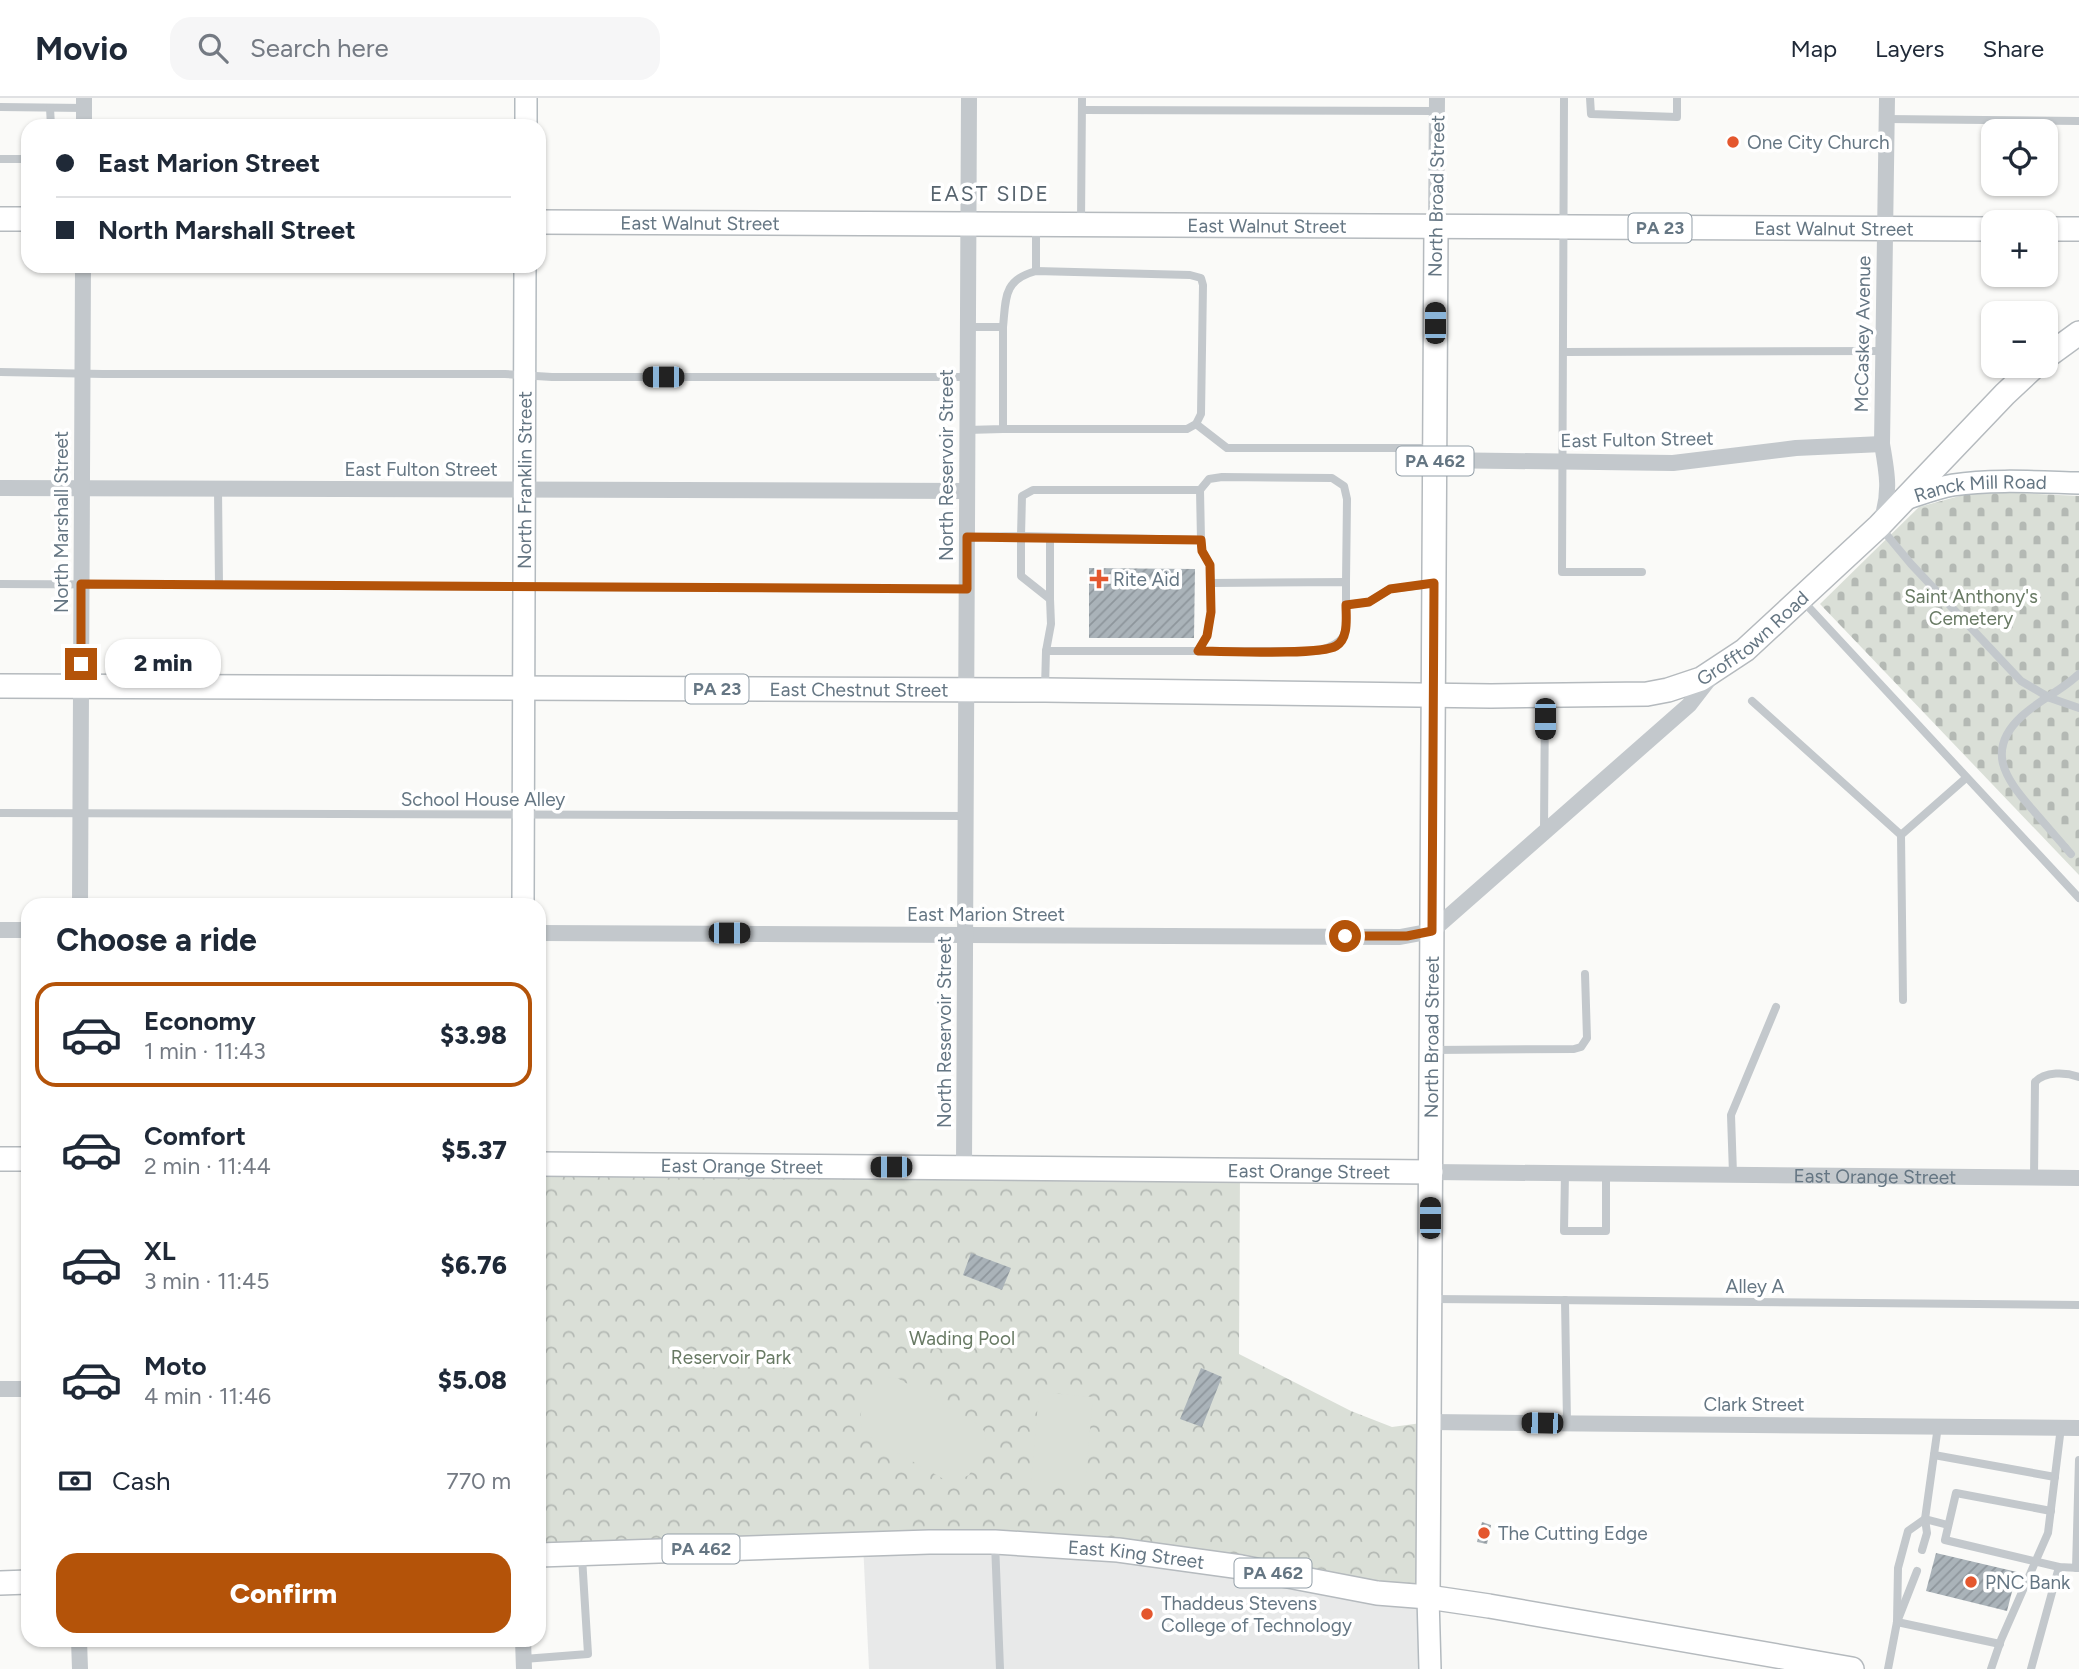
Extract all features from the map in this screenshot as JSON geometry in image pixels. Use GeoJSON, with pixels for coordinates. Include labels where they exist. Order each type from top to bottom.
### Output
{"type":"FeatureCollection","features":[{"type":"Feature","properties":{"kind":"main road"},"geometry":{"type":"LineString","coordinates":[[526,98],[526,119]]}},
{"type":"Feature","properties":{"kind":"main road"},"geometry":{"type":"LineString","coordinates":[[0,219],[21,219]]}},
{"type":"Feature","properties":{"kind":"main road","name":"East Walnut Street"},"geometry":{"type":"LineString","coordinates":[[546,222],[1981,229]]}},
{"type":"Feature","properties":{"kind":"main road","name":"North Broad Street"},"geometry":{"type":"LineString","coordinates":[[1428,1597],[1436,228]]}},
{"type":"Feature","properties":{"kind":"main road"},"geometry":{"type":"LineString","coordinates":[[2058,229],[2079,229]]}},
{"type":"Feature","properties":{"kind":"main road","name":"North Franklin Street"},"geometry":{"type":"LineString","coordinates":[[523,898],[526,273]]}},
{"type":"Feature","properties":{"kind":"main road"},"geometry":{"type":"LineString","coordinates":[[2058,348],[2079,333]]}},
{"type":"Feature","properties":{"kind":"main road","name":"Grofftown Road"},"geometry":{"type":"LineString","coordinates":[[1716,671],[1745,650],[1802,600],[1880,526],[2022,378]]}},
{"type":"Feature","properties":{"kind":"main road","name":"Ranck Mill Road"},"geometry":{"type":"LineString","coordinates":[[1905,499],[1953,485],[2057,482],[2079,484]]}},
{"type":"Feature","properties":{"kind":"main road","name":"East Chestnut Street"},"geometry":{"type":"LineString","coordinates":[[0,686],[966,690],[1545,696],[1647,694],[1685,685],[1716,671]]}},
{"type":"Feature","properties":{"kind":"main road"},"geometry":{"type":"LineString","coordinates":[[0,1159],[21,1159]]}},
{"type":"Feature","properties":{"kind":"main road","name":"East Orange Street"},"geometry":{"type":"LineString","coordinates":[[546,1164],[1431,1172]]}},
{"type":"Feature","properties":{"kind":"main road","name":"East King Street"},"geometry":{"type":"LineString","coordinates":[[546,1555],[863,1543],[995,1542],[1118,1550],[1175,1557],[1377,1593],[1428,1597],[1852,1669]]}},
{"type":"Feature","properties":{"kind":"main road"},"geometry":{"type":"LineString","coordinates":[[0,1583],[21,1582]]}},
{"type":"Feature","properties":{"kind":"main road"},"geometry":{"type":"LineString","coordinates":[[1428,1597],[1430,1669]]}},
{"type":"Feature","properties":{"kind":"street","name":"North Reservoir Street"},"geometry":{"type":"LineString","coordinates":[[964,1168],[969,98]]}},
{"type":"Feature","properties":{"kind":"street","name":"McCaskey Avenue"},"geometry":{"type":"LineString","coordinates":[[1880,526],[1889,484],[1882,444],[1887,98]]}},
{"type":"Feature","properties":{"kind":"street","name":"North Broad Street"},"geometry":{"type":"LineString","coordinates":[[1436,228],[1437,104]]}},
{"type":"Feature","properties":{"kind":"street","name":"North Marshall Street"},"geometry":{"type":"LineString","coordinates":[[80,898],[83,273]]}},
{"type":"Feature","properties":{"kind":"street","name":"East Fulton Street"},"geometry":{"type":"LineString","coordinates":[[1435,454],[1563,461],[1673,463],[1796,448],[1882,444]]}},
{"type":"Feature","properties":{"kind":"street","name":"Ranck Mill Road"},"geometry":{"type":"LineString","coordinates":[[2028,473],[2057,482]]}},
{"type":"Feature","properties":{"kind":"street","name":"East Fulton Street"},"geometry":{"type":"LineString","coordinates":[[0,488],[967,491]]}},
{"type":"Feature","properties":{"kind":"street","name":"Grofftown Road"},"geometry":{"type":"LineString","coordinates":[[1432,931],[1689,705],[1716,671]]}},
{"type":"Feature","properties":{"kind":"street"},"geometry":{"type":"LineString","coordinates":[[0,930],[21,930]]}},
{"type":"Feature","properties":{"kind":"street","name":"East Marion Street"},"geometry":{"type":"LineString","coordinates":[[546,933],[1400,937],[1432,931]]}},
{"type":"Feature","properties":{"kind":"street","name":"East Orange Street"},"geometry":{"type":"LineString","coordinates":[[1431,1172],[2079,1178]]}},
{"type":"Feature","properties":{"kind":"street"},"geometry":{"type":"LineString","coordinates":[[0,1389],[21,1389]]}},
{"type":"Feature","properties":{"kind":"street","name":"Clark Street"},"geometry":{"type":"LineString","coordinates":[[1429,1422],[2079,1428]]}},
{"type":"Feature","properties":{"kind":"street"},"geometry":{"type":"LineString","coordinates":[[79,1647],[80,1669]]}},
{"type":"Feature","properties":{"kind":"lane"},"geometry":{"type":"LineString","coordinates":[[1081,226],[1082,98]]}},
{"type":"Feature","properties":{"kind":"lane"},"geometry":{"type":"LineString","coordinates":[[1564,98],[1562,572],[1642,572]]}},
{"type":"Feature","properties":{"kind":"lane"},"geometry":{"type":"LineString","coordinates":[[1590,98],[1591,114],[1677,117],[1677,98]]}},
{"type":"Feature","properties":{"kind":"lane"},"geometry":{"type":"LineString","coordinates":[[0,107],[50,108],[84,103]]}},
{"type":"Feature","properties":{"kind":"lane"},"geometry":{"type":"LineString","coordinates":[[1082,110],[1437,104]]}},
{"type":"Feature","properties":{"kind":"lane"},"geometry":{"type":"LineString","coordinates":[[50,108],[51,119]]}},
{"type":"Feature","properties":{"kind":"lane"},"geometry":{"type":"LineString","coordinates":[[1887,119],[2079,121]]}},
{"type":"Feature","properties":{"kind":"lane"},"geometry":{"type":"LineString","coordinates":[[0,159],[21,159]]}},
{"type":"Feature","properties":{"kind":"lane"},"geometry":{"type":"LineString","coordinates":[[1036,271],[1037,225]]}},
{"type":"Feature","properties":{"kind":"lane"},"geometry":{"type":"LineString","coordinates":[[967,430],[1187,429],[1196,424],[1201,414],[1201,278],[1191,275],[1036,271],[1022,275],[1007,291],[1003,327],[1003,429]]}},
{"type":"Feature","properties":{"kind":"lane"},"geometry":{"type":"LineString","coordinates":[[968,327],[1003,327]]}},
{"type":"Feature","properties":{"kind":"lane"},"geometry":{"type":"LineString","coordinates":[[1563,352],[1882,351]]}},
{"type":"Feature","properties":{"kind":"lane"},"geometry":{"type":"LineString","coordinates":[[0,372],[968,377]]}},
{"type":"Feature","properties":{"kind":"lane"},"geometry":{"type":"LineString","coordinates":[[1196,424],[1227,448],[1435,454]]}},
{"type":"Feature","properties":{"kind":"lane"},"geometry":{"type":"LineString","coordinates":[[1046,651],[1068,650],[1198,651],[1318,651],[1337,645],[1346,634],[1347,499],[1344,486],[1332,478],[1222,477],[1209,479],[1200,489],[1201,540],[1202,551],[1210,565],[1211,612],[1207,636],[1198,651]]}},
{"type":"Feature","properties":{"kind":"lane"},"geometry":{"type":"LineString","coordinates":[[218,489],[219,585]]}},
{"type":"Feature","properties":{"kind":"lane"},"geometry":{"type":"LineString","coordinates":[[1050,599],[1021,576],[1023,496],[1033,489],[1200,489]]}},
{"type":"Feature","properties":{"kind":"lane"},"geometry":{"type":"LineString","coordinates":[[1880,526],[1911,564],[2021,681],[2050,698],[2079,708]]}},
{"type":"Feature","properties":{"kind":"lane"},"geometry":{"type":"LineString","coordinates":[[967,537],[1201,540]]}},
{"type":"Feature","properties":{"kind":"lane"},"geometry":{"type":"LineString","coordinates":[[1045,691],[1046,651],[1051,624],[1051,537]]}},
{"type":"Feature","properties":{"kind":"lane"},"geometry":{"type":"LineString","coordinates":[[1211,583],[1346,583]]}},
{"type":"Feature","properties":{"kind":"lane"},"geometry":{"type":"LineString","coordinates":[[1346,605],[1369,602],[1390,589],[1434,583]]}},
{"type":"Feature","properties":{"kind":"lane"},"geometry":{"type":"LineString","coordinates":[[0,584],[967,589]]}},
{"type":"Feature","properties":{"kind":"lane"},"geometry":{"type":"LineString","coordinates":[[1802,600],[2079,898]]}},
{"type":"Feature","properties":{"kind":"lane"},"geometry":{"type":"LineString","coordinates":[[2071,854],[2012,786],[2003,768],[2002,752],[2005,737],[2024,714],[2050,698],[2079,674]]}},
{"type":"Feature","properties":{"kind":"lane"},"geometry":{"type":"LineString","coordinates":[[1545,696],[1545,832]]}},
{"type":"Feature","properties":{"kind":"lane"},"geometry":{"type":"LineString","coordinates":[[1752,701],[1901,835],[1903,1000]]}},
{"type":"Feature","properties":{"kind":"lane"},"geometry":{"type":"LineString","coordinates":[[1901,835],[1966,778]]}},
{"type":"Feature","properties":{"kind":"lane","name":"School House Alley"},"geometry":{"type":"LineString","coordinates":[[0,813],[966,816]]}},
{"type":"Feature","properties":{"kind":"lane"},"geometry":{"type":"LineString","coordinates":[[1431,1050],[1581,1047],[1587,1038],[1585,974]]}},
{"type":"Feature","properties":{"kind":"lane"},"geometry":{"type":"LineString","coordinates":[[1733,1174],[1731,1115],[1776,1007]]}},
{"type":"Feature","properties":{"kind":"lane"},"geometry":{"type":"LineString","coordinates":[[2034,1177],[2035,1082],[2039,1078],[2054,1074],[2079,1077]]}},
{"type":"Feature","properties":{"kind":"lane"},"geometry":{"type":"LineString","coordinates":[[1565,1173],[1564,1231],[1606,1231],[1606,1173]]}},
{"type":"Feature","properties":{"kind":"lane","name":"Alley A"},"geometry":{"type":"LineString","coordinates":[[1430,1299],[2079,1305]]}},
{"type":"Feature","properties":{"kind":"lane"},"geometry":{"type":"LineString","coordinates":[[1565,1300],[1567,1423]]}},
{"type":"Feature","properties":{"kind":"lane"},"geometry":{"type":"LineString","coordinates":[[1922,1550],[1927,1533],[1925,1519],[1938,1426]]}},
{"type":"Feature","properties":{"kind":"lane"},"geometry":{"type":"LineString","coordinates":[[1991,1669],[2048,1533],[2061,1427]]}},
{"type":"Feature","properties":{"kind":"lane"},"geometry":{"type":"LineString","coordinates":[[1934,1455],[2055,1477]]}},
{"type":"Feature","properties":{"kind":"lane"},"geometry":{"type":"LineString","coordinates":[[2051,1511],[1956,1493],[1945,1540],[2059,1567],[2077,1568],[2079,1460]]}},
{"type":"Feature","properties":{"kind":"lane"},"geometry":{"type":"LineString","coordinates":[[1898,1622],[1898,1568],[1908,1531],[1925,1519],[1948,1525]]}},
{"type":"Feature","properties":{"kind":"lane"},"geometry":{"type":"LineString","coordinates":[[995,1542],[1000,1669]]}},
{"type":"Feature","properties":{"kind":"lane"},"geometry":{"type":"LineString","coordinates":[[524,1664],[588,1654],[582,1554]]}},
{"type":"Feature","properties":{"kind":"lane"},"geometry":{"type":"LineString","coordinates":[[2031,1669],[2059,1567]]}},
{"type":"Feature","properties":{"kind":"lane"},"geometry":{"type":"LineString","coordinates":[[1888,1669],[1898,1622],[1917,1571]]}},
{"type":"Feature","properties":{"kind":"lane"},"geometry":{"type":"LineString","coordinates":[[1898,1622],[2000,1644]]}},
{"type":"Feature","properties":{"kind":"shaded area","name":"Thaddeus Stevens College of Technology"},"geometry":{"type":"Polygon","coordinates":[[[995,1542],[1428,1597],[1430,1669],[869,1669],[863,1543],[995,1542]]]}},
{"type":"Feature","properties":{"kind":"green space","name":"Saint Anthony's Cemetery"},"geometry":{"type":"Polygon","coordinates":[[[1978,491],[2079,496],[2079,875],[1820,604],[1919,507],[1978,491]]]}},
{"type":"Feature","properties":{"kind":"green space","name":"Reservoir Park"},"geometry":{"type":"Polygon","coordinates":[[[546,1164],[1240,1170],[1239,1354],[1351,1411],[1392,1427],[1429,1422],[1428,1597],[1118,1550],[546,1555],[546,1164]]]}},
{"type":"Feature","properties":{"kind":"green space"},"geometry":{"type":"Polygon","coordinates":[[[891,1377],[979,1425],[984,1431],[985,1448],[969,1475],[955,1482],[947,1481],[866,1435],[860,1419],[865,1401],[876,1386],[891,1377]]]}},
{"type":"Feature","properties":{"kind":"green space"},"geometry":{"type":"Polygon","coordinates":[[[1039,1392],[1093,1397],[1085,1486],[1031,1480],[1039,1392]]]}},
{"type":"Feature","properties":{"kind":"building","name":"Rite Aid"},"geometry":{"type":"Polygon","coordinates":[[[1089,568],[1195,569],[1194,638],[1089,638],[1089,568]]]}},
{"type":"Feature","properties":{"kind":"building"},"geometry":{"type":"Polygon","coordinates":[[[971,1253],[1011,1268],[1002,1290],[963,1275],[971,1253]]]}},
{"type":"Feature","properties":{"kind":"building"},"geometry":{"type":"Polygon","coordinates":[[[1201,1368],[1222,1377],[1202,1427],[1180,1419],[1201,1368]]]}},
{"type":"Feature","properties":{"kind":"building","name":"The Cutting Edge"},"geometry":{"type":"Polygon","coordinates":[[[1482,1522],[1491,1525],[1487,1544],[1477,1542],[1482,1522]]]}},
{"type":"Feature","properties":{"kind":"building","name":"PNC Bank"},"geometry":{"type":"Polygon","coordinates":[[[1936,1553],[2017,1572],[2007,1611],[1926,1591],[1936,1553]]]}},
{"type":"Feature","properties":{"kind":"place","name":"One City Church"},"geometry":{"type":"Point","coordinates":[1733,142]}},
{"type":"Feature","properties":{"kind":"place","name":"Rite Aid"},"geometry":{"type":"Point","coordinates":[1099,579]}},
{"type":"Feature","properties":{"kind":"place","name":"The Cutting Edge"},"geometry":{"type":"Point","coordinates":[1484,1533]}},
{"type":"Feature","properties":{"kind":"place","name":"PNC Bank"},"geometry":{"type":"Point","coordinates":[1971,1582]}},
{"type":"Feature","properties":{"kind":"place","name":"Thaddeus Stevens College of Technology"},"geometry":{"type":"Point","coordinates":[1147,1614]}},
{"type":"Feature","properties":{"kind":"district","name":"EAST SIDE"},"geometry":{"type":"Point","coordinates":[990,194]}},
{"type":"Feature","properties":{"kind":"route"},"geometry":{"type":"LineString","coordinates":[[81,664],[81,584],[967,589],[967,537],[1201,540],[1202,551],[1210,565],[1211,612],[1207,636],[1198,651],[1318,651],[1337,645],[1346,634],[1346,605],[1369,602],[1390,589],[1434,583],[1432,931],[1407,936],[1345,936]]}},
{"type":"Feature","properties":{"kind":"park label","name":"Wading Pool"},"geometry":{"type":"Point","coordinates":[962,1338]}}]}
